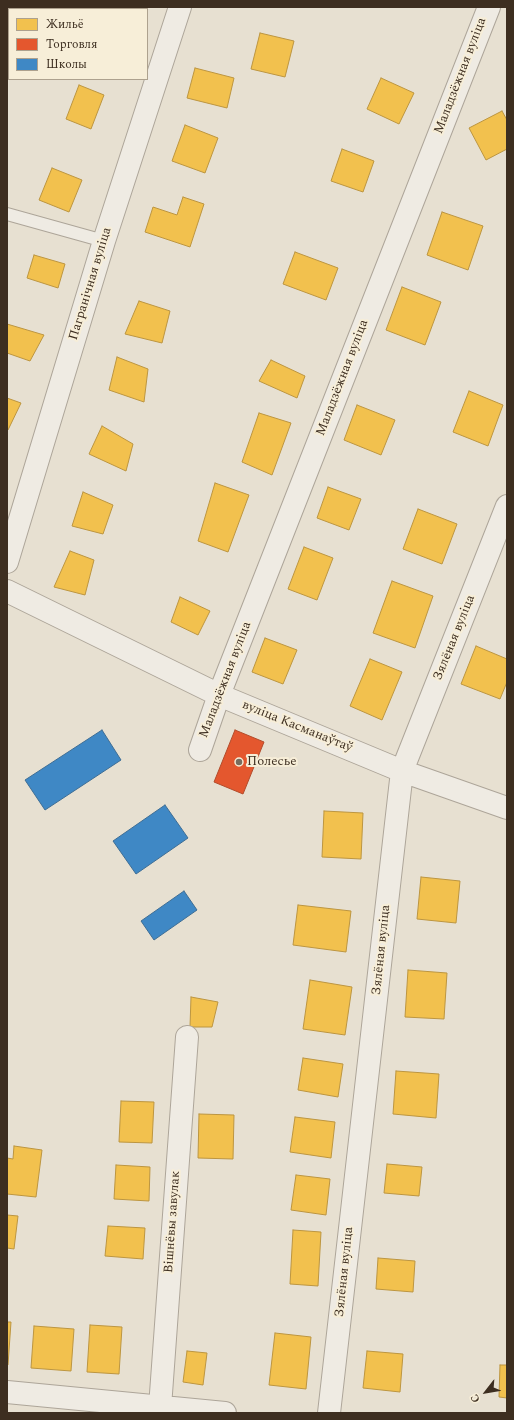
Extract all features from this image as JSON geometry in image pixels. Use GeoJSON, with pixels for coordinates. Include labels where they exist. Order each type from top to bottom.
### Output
{"type":"FeatureCollection","features":[{"type":"Feature","properties":{"kind":"street","name":"Пагранічная вуліца"},"geometry":{"type":"LineString","coordinates":[[7,562],[104,241],[180,7]]}},
{"type":"Feature","properties":{"kind":"street","name":"Маладзёжная вуліца"},"geometry":{"type":"LineString","coordinates":[[200,750],[219,695],[488,7]]}},
{"type":"Feature","properties":{"kind":"street","name":"Зялёная вуліца"},"geometry":{"type":"LineString","coordinates":[[330,1413],[402,771],[507,506]]}},
{"type":"Feature","properties":{"kind":"street","name":"вуліца Касманаўтаў"},"geometry":{"type":"LineString","coordinates":[[7,591],[219,695],[402,771],[507,808]]}},
{"type":"Feature","properties":{"kind":"street","name":"Вішнёвы завулак"},"geometry":{"type":"LineString","coordinates":[[160,1407],[187,1037]]}},
{"type":"Feature","properties":{"kind":"street"},"geometry":{"type":"LineString","coordinates":[[7,1392],[225,1413]]}},
{"type":"Feature","properties":{"kind":"lane"},"geometry":{"type":"LineString","coordinates":[[7,214],[104,241]]}},
{"type":"Feature","properties":{"kind":"building: Жильё"},"geometry":{"type":"Polygon","coordinates":[[[108,7],[144,7],[144,8],[108,7]]]}},
{"type":"Feature","properties":{"kind":"building: Жильё"},"geometry":{"type":"Polygon","coordinates":[[[7,22],[8,22],[8,53],[7,22]]]}},
{"type":"Feature","properties":{"kind":"building: Жильё"},"geometry":{"type":"Polygon","coordinates":[[[260,33],[294,41],[285,77],[251,69],[260,33]]]}},
{"type":"Feature","properties":{"kind":"building: Жильё"},"geometry":{"type":"Polygon","coordinates":[[[195,68],[234,78],[227,108],[187,98],[195,68]]]}},
{"type":"Feature","properties":{"kind":"building: Жильё"},"geometry":{"type":"Polygon","coordinates":[[[381,78],[414,93],[399,124],[367,109],[381,78]]]}},
{"type":"Feature","properties":{"kind":"building: Жильё"},"geometry":{"type":"Polygon","coordinates":[[[79,85],[104,95],[91,129],[66,119],[79,85]]]}},
{"type":"Feature","properties":{"kind":"building: Жильё"},"geometry":{"type":"Polygon","coordinates":[[[502,111],[507,120],[507,149],[486,160],[469,128],[502,111]]]}},
{"type":"Feature","properties":{"kind":"building: Жильё"},"geometry":{"type":"Polygon","coordinates":[[[185,125],[218,138],[205,173],[172,161],[185,125]]]}},
{"type":"Feature","properties":{"kind":"building: Жильё"},"geometry":{"type":"Polygon","coordinates":[[[342,149],[374,161],[363,192],[331,181],[342,149]]]}},
{"type":"Feature","properties":{"kind":"building: Жильё"},"geometry":{"type":"Polygon","coordinates":[[[52,168],[82,180],[69,212],[39,200],[52,168]]]}},
{"type":"Feature","properties":{"kind":"building: Жильё"},"geometry":{"type":"Polygon","coordinates":[[[183,197],[204,204],[190,247],[145,232],[153,207],[177,215],[183,197]]]}},
{"type":"Feature","properties":{"kind":"building: Жильё"},"geometry":{"type":"Polygon","coordinates":[[[442,212],[483,226],[468,270],[427,255],[442,212]]]}},
{"type":"Feature","properties":{"kind":"building: Жильё"},"geometry":{"type":"Polygon","coordinates":[[[295,252],[338,268],[326,300],[283,284],[295,252]]]}},
{"type":"Feature","properties":{"kind":"building: Жильё"},"geometry":{"type":"Polygon","coordinates":[[[34,255],[65,264],[58,288],[27,278],[34,255]]]}},
{"type":"Feature","properties":{"kind":"building: Жильё"},"geometry":{"type":"Polygon","coordinates":[[[402,287],[441,302],[425,345],[386,330],[402,287]]]}},
{"type":"Feature","properties":{"kind":"building: Жильё"},"geometry":{"type":"Polygon","coordinates":[[[139,301],[170,311],[162,343],[125,334],[139,301]]]}},
{"type":"Feature","properties":{"kind":"building: Жильё"},"geometry":{"type":"Polygon","coordinates":[[[7,324],[44,335],[30,361],[7,353],[7,324]]]}},
{"type":"Feature","properties":{"kind":"building: Жильё"},"geometry":{"type":"Polygon","coordinates":[[[117,357],[148,369],[144,402],[109,390],[117,357]]]}},
{"type":"Feature","properties":{"kind":"building: Жильё"},"geometry":{"type":"Polygon","coordinates":[[[271,360],[305,376],[297,398],[259,381],[271,360]]]}},
{"type":"Feature","properties":{"kind":"building: Жильё"},"geometry":{"type":"Polygon","coordinates":[[[469,391],[503,405],[488,446],[453,432],[469,391]]]}},
{"type":"Feature","properties":{"kind":"building: Жильё"},"geometry":{"type":"Polygon","coordinates":[[[7,398],[21,403],[8,430],[7,430],[7,398]]]}},
{"type":"Feature","properties":{"kind":"building: Жильё"},"geometry":{"type":"Polygon","coordinates":[[[357,405],[395,420],[381,455],[344,440],[357,405]]]}},
{"type":"Feature","properties":{"kind":"building: Жильё"},"geometry":{"type":"Polygon","coordinates":[[[259,413],[291,423],[272,475],[242,462],[259,413]]]}},
{"type":"Feature","properties":{"kind":"building: Жильё"},"geometry":{"type":"Polygon","coordinates":[[[102,426],[133,444],[126,471],[89,454],[102,426]]]}},
{"type":"Feature","properties":{"kind":"building: Жильё"},"geometry":{"type":"Polygon","coordinates":[[[215,483],[249,495],[228,552],[198,541],[215,483]]]}},
{"type":"Feature","properties":{"kind":"building: Жильё"},"geometry":{"type":"Polygon","coordinates":[[[328,487],[361,499],[349,530],[317,518],[328,487]]]}},
{"type":"Feature","properties":{"kind":"building: Жильё"},"geometry":{"type":"Polygon","coordinates":[[[83,492],[113,505],[103,534],[72,526],[83,492]]]}},
{"type":"Feature","properties":{"kind":"building: Жильё"},"geometry":{"type":"Polygon","coordinates":[[[418,509],[457,524],[442,564],[403,549],[418,509]]]}},
{"type":"Feature","properties":{"kind":"building: Жильё"},"geometry":{"type":"Polygon","coordinates":[[[304,547],[333,558],[317,600],[288,589],[304,547]]]}},
{"type":"Feature","properties":{"kind":"building: Жильё"},"geometry":{"type":"Polygon","coordinates":[[[70,551],[94,560],[85,595],[54,587],[70,551]]]}},
{"type":"Feature","properties":{"kind":"building: Жильё"},"geometry":{"type":"Polygon","coordinates":[[[392,581],[433,596],[415,648],[373,633],[392,581]]]}},
{"type":"Feature","properties":{"kind":"building: Жильё"},"geometry":{"type":"Polygon","coordinates":[[[180,597],[210,611],[198,635],[171,622],[180,597]]]}},
{"type":"Feature","properties":{"kind":"building: Жильё"},"geometry":{"type":"Polygon","coordinates":[[[265,638],[297,650],[283,684],[252,672],[265,638]]]}},
{"type":"Feature","properties":{"kind":"building: Жильё"},"geometry":{"type":"Polygon","coordinates":[[[476,646],[507,659],[507,682],[500,699],[461,684],[476,646]]]}},
{"type":"Feature","properties":{"kind":"building: Жильё"},"geometry":{"type":"Polygon","coordinates":[[[370,659],[402,672],[382,720],[350,706],[370,659]]]}},
{"type":"Feature","properties":{"kind":"building: Жильё"},"geometry":{"type":"Polygon","coordinates":[[[324,811],[363,813],[361,859],[322,857],[324,811]]]}},
{"type":"Feature","properties":{"kind":"building: Жильё"},"geometry":{"type":"Polygon","coordinates":[[[421,877],[460,881],[456,923],[417,919],[421,877]]]}},
{"type":"Feature","properties":{"kind":"building: Жильё"},"geometry":{"type":"Polygon","coordinates":[[[298,905],[351,911],[346,952],[293,945],[298,905]]]}},
{"type":"Feature","properties":{"kind":"building: Жильё"},"geometry":{"type":"Polygon","coordinates":[[[408,970],[447,973],[444,1019],[405,1017],[408,970]]]}},
{"type":"Feature","properties":{"kind":"building: Жильё"},"geometry":{"type":"Polygon","coordinates":[[[310,980],[352,987],[345,1035],[303,1029],[310,980]]]}},
{"type":"Feature","properties":{"kind":"building: Жильё"},"geometry":{"type":"Polygon","coordinates":[[[191,997],[218,1002],[212,1027],[190,1027],[191,997]]]}},
{"type":"Feature","properties":{"kind":"building: Жильё"},"geometry":{"type":"Polygon","coordinates":[[[303,1058],[343,1064],[338,1097],[298,1090],[303,1058]]]}},
{"type":"Feature","properties":{"kind":"building: Жильё"},"geometry":{"type":"Polygon","coordinates":[[[396,1071],[439,1074],[436,1118],[393,1114],[396,1071]]]}},
{"type":"Feature","properties":{"kind":"building: Жильё"},"geometry":{"type":"Polygon","coordinates":[[[121,1101],[154,1102],[152,1143],[119,1142],[121,1101]]]}},
{"type":"Feature","properties":{"kind":"building: Жильё"},"geometry":{"type":"Polygon","coordinates":[[[199,1114],[234,1115],[233,1159],[198,1158],[199,1114]]]}},
{"type":"Feature","properties":{"kind":"building: Жильё"},"geometry":{"type":"Polygon","coordinates":[[[295,1117],[335,1122],[331,1158],[290,1152],[295,1117]]]}},
{"type":"Feature","properties":{"kind":"building: Жильё"},"geometry":{"type":"Polygon","coordinates":[[[14,1146],[42,1150],[36,1197],[7,1194],[7,1158],[13,1159],[14,1146]]]}},
{"type":"Feature","properties":{"kind":"building: Жильё"},"geometry":{"type":"Polygon","coordinates":[[[387,1164],[422,1167],[419,1196],[384,1193],[387,1164]]]}},
{"type":"Feature","properties":{"kind":"building: Жильё"},"geometry":{"type":"Polygon","coordinates":[[[116,1165],[150,1167],[149,1201],[114,1199],[116,1165]]]}},
{"type":"Feature","properties":{"kind":"building: Жильё"},"geometry":{"type":"Polygon","coordinates":[[[296,1175],[330,1179],[326,1215],[291,1210],[296,1175]]]}},
{"type":"Feature","properties":{"kind":"building: Жильё"},"geometry":{"type":"Polygon","coordinates":[[[7,1215],[18,1216],[14,1249],[7,1248],[7,1215]]]}},
{"type":"Feature","properties":{"kind":"building: Жильё"},"geometry":{"type":"Polygon","coordinates":[[[108,1226],[145,1228],[143,1259],[105,1256],[108,1226]]]}},
{"type":"Feature","properties":{"kind":"building: Жильё"},"geometry":{"type":"Polygon","coordinates":[[[293,1230],[321,1232],[318,1286],[290,1284],[293,1230]]]}},
{"type":"Feature","properties":{"kind":"building: Жильё"},"geometry":{"type":"Polygon","coordinates":[[[378,1258],[415,1261],[413,1292],[376,1289],[378,1258]]]}},
{"type":"Feature","properties":{"kind":"building: Жильё"},"geometry":{"type":"Polygon","coordinates":[[[7,1322],[11,1322],[8,1365],[7,1365],[7,1322]]]}},
{"type":"Feature","properties":{"kind":"building: Жильё"},"geometry":{"type":"Polygon","coordinates":[[[90,1325],[122,1327],[119,1374],[87,1372],[90,1325]]]}},
{"type":"Feature","properties":{"kind":"building: Жильё"},"geometry":{"type":"Polygon","coordinates":[[[34,1326],[74,1329],[71,1371],[31,1368],[34,1326]]]}},
{"type":"Feature","properties":{"kind":"building: Жильё"},"geometry":{"type":"Polygon","coordinates":[[[275,1333],[311,1337],[306,1389],[269,1385],[275,1333]]]}},
{"type":"Feature","properties":{"kind":"building: Жильё"},"geometry":{"type":"Polygon","coordinates":[[[187,1351],[207,1353],[203,1385],[183,1382],[187,1351]]]}},
{"type":"Feature","properties":{"kind":"building: Жильё"},"geometry":{"type":"Polygon","coordinates":[[[367,1351],[403,1354],[400,1392],[363,1388],[367,1351]]]}},
{"type":"Feature","properties":{"kind":"building: Жильё"},"geometry":{"type":"Polygon","coordinates":[[[500,1365],[507,1365],[507,1398],[499,1397],[500,1365]]]}},
{"type":"Feature","properties":{"kind":"building: Торговля"},"geometry":{"type":"Polygon","coordinates":[[[235,730],[264,742],[243,794],[214,782],[235,730]]]}},
{"type":"Feature","properties":{"kind":"building: Школы"},"geometry":{"type":"Polygon","coordinates":[[[102,730],[121,760],[45,810],[25,780],[102,730]]]}},
{"type":"Feature","properties":{"kind":"building: Школы"},"geometry":{"type":"Polygon","coordinates":[[[165,805],[188,838],[136,874],[113,841],[165,805]]]}},
{"type":"Feature","properties":{"kind":"building: Школы"},"geometry":{"type":"Polygon","coordinates":[[[184,891],[197,910],[154,940],[141,921],[184,891]]]}},
{"type":"Feature","properties":{"kind":"place","name":"Полесье"},"geometry":{"type":"Point","coordinates":[239,762]}}]}
